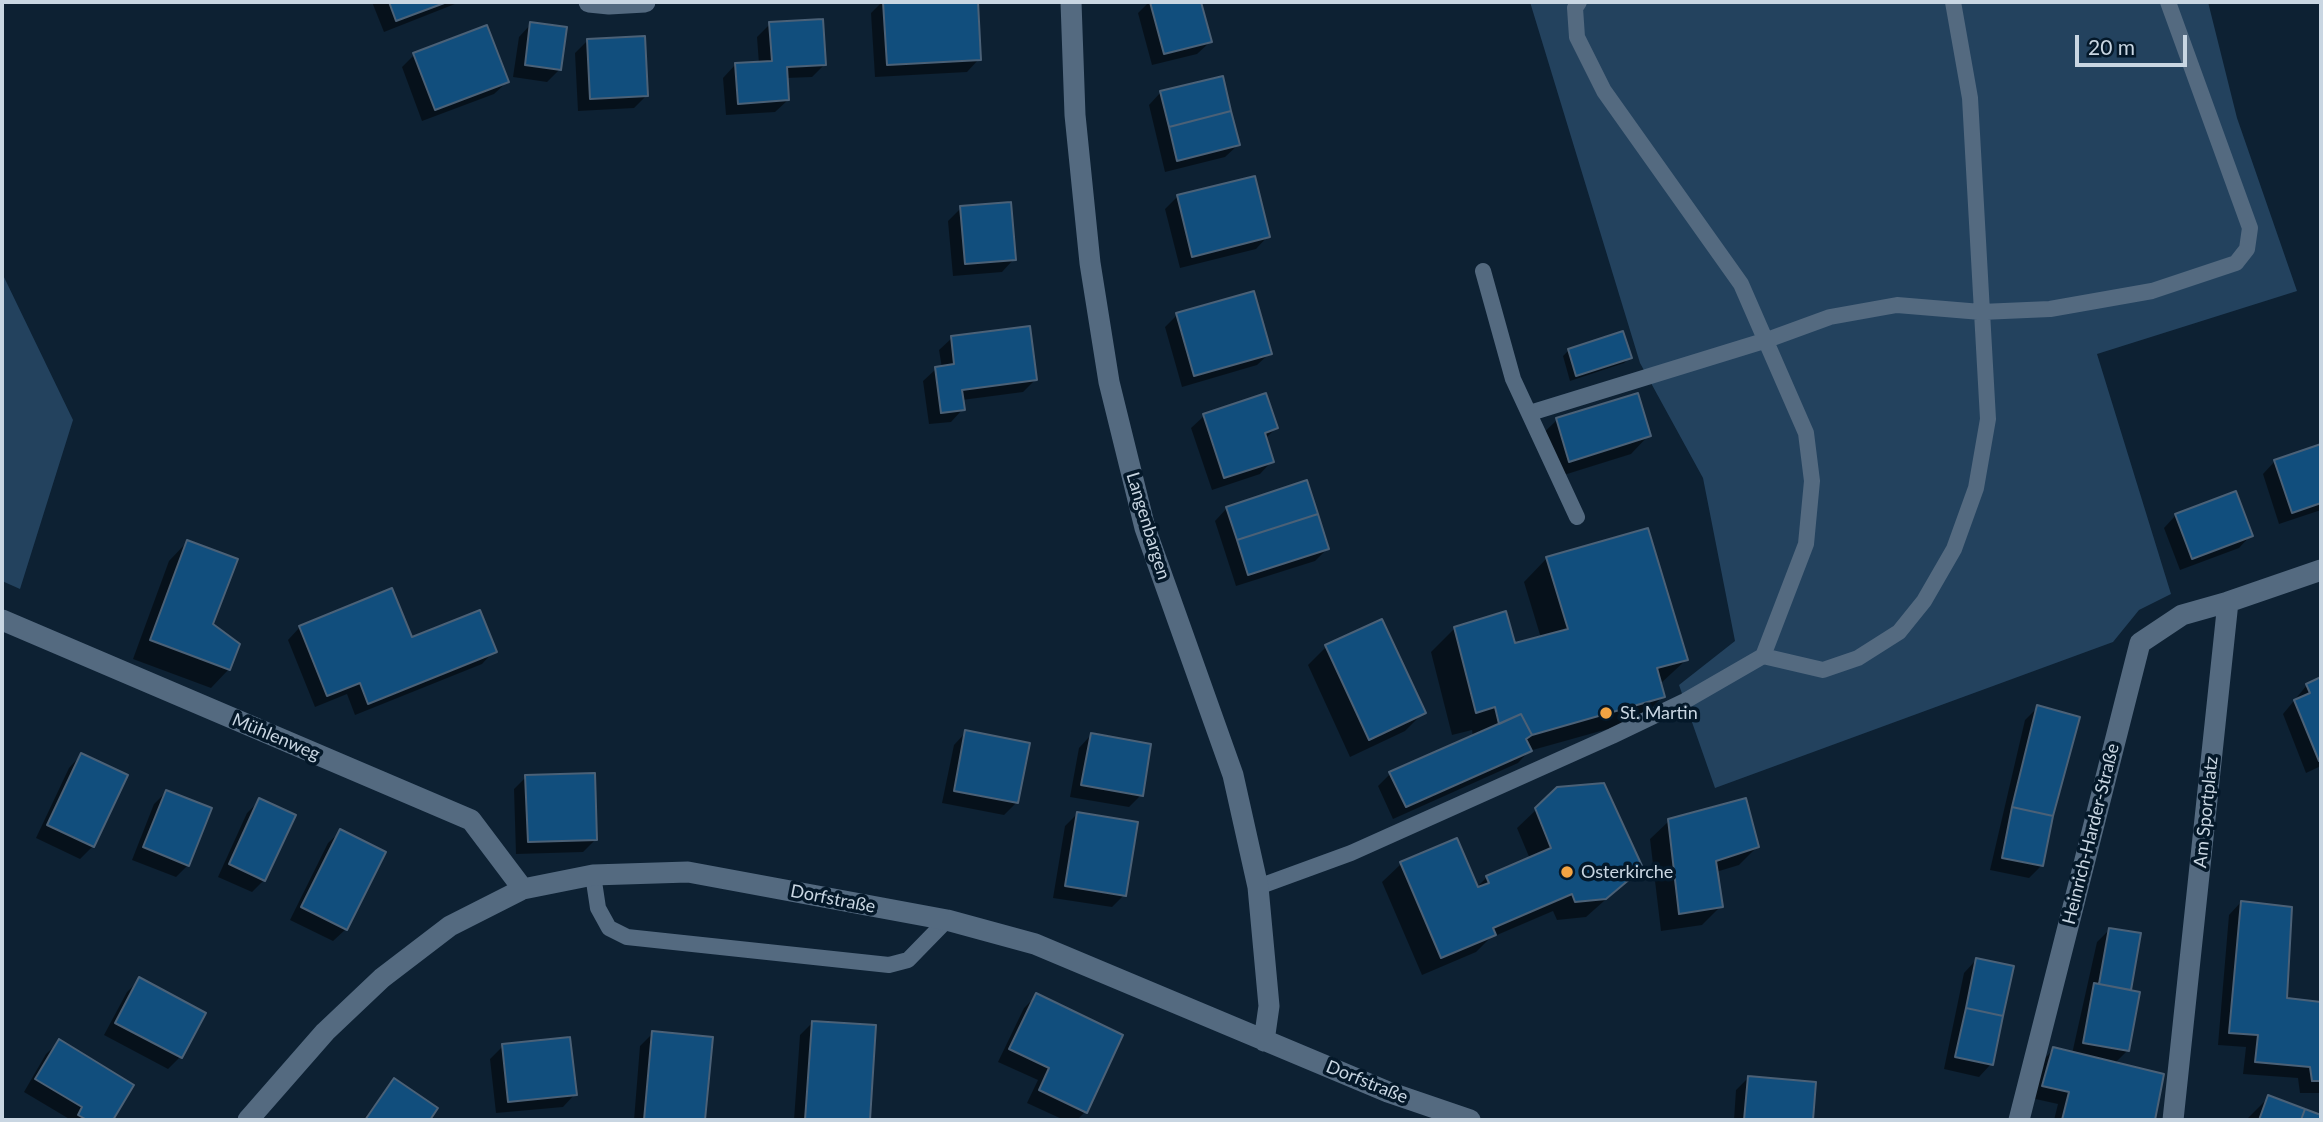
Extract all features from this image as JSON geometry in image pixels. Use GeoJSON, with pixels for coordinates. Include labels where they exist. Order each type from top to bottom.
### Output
{"type":"FeatureCollection","features":[{"type":"Feature","properties":{"kind":"street"},"geometry":{"type":"LineString","coordinates":[[589,2],[609,5],[645,2]]}},
{"type":"Feature","properties":{"kind":"street","name":"Langenbargen"},"geometry":{"type":"LineString","coordinates":[[1071,2],[1076,115],[1088,249],[1109,382],[1145,528],[1233,775],[1258,887],[1269,1006],[1264,1041]]}},
{"type":"Feature","properties":{"kind":"street"},"geometry":{"type":"LineString","coordinates":[[2228,602],[2321,570]]}},
{"type":"Feature","properties":{"kind":"street","name":"Heinrich-Harder-Straße"},"geometry":{"type":"LineString","coordinates":[[2019,1120],[2140,643],[2182,615],[2228,602]]}},
{"type":"Feature","properties":{"kind":"street","name":"Am Sportplatz"},"geometry":{"type":"LineString","coordinates":[[2173,1120],[2228,602]]}},
{"type":"Feature","properties":{"kind":"street","name":"Mühlenweg"},"geometry":{"type":"LineString","coordinates":[[2,620],[471,820],[523,889]]}},
{"type":"Feature","properties":{"kind":"street","name":"Dorfstraße"},"geometry":{"type":"LineString","coordinates":[[248,1120],[325,1032],[382,978],[450,926],[523,889],[593,875],[688,872],[947,920],[1035,944],[1388,1092],[1470,1120]]}},
{"type":"Feature","properties":{"kind":"lane"},"geometry":{"type":"LineString","coordinates":[[1258,887],[1351,853],[1612,736],[1685,701],[1763,656],[1806,544],[1812,481],[1806,433],[1741,284],[1604,91],[1577,37],[1575,8],[1579,2]]}},
{"type":"Feature","properties":{"kind":"lane"},"geometry":{"type":"LineString","coordinates":[[1763,656],[1823,670],[1858,658],[1899,632],[1924,601],[1954,549],[1976,488],[1989,419],[1970,98],[1953,2]]}},
{"type":"Feature","properties":{"kind":"lane"},"geometry":{"type":"LineString","coordinates":[[1530,412],[1767,340],[1830,317],[1897,305],[1981,312],[2050,309],[2152,291],[2236,263],[2247,249],[2250,228],[2168,2]]}},
{"type":"Feature","properties":{"kind":"lane"},"geometry":{"type":"LineString","coordinates":[[1483,271],[1513,379],[1577,516]]}},
{"type":"Feature","properties":{"kind":"lane"},"geometry":{"type":"LineString","coordinates":[[593,875],[598,908],[609,928],[627,937],[889,965],[908,960],[947,920]]}},
{"type":"Feature","properties":{"kind":"shaded area"},"geometry":{"type":"Polygon","coordinates":[[[1530,2],[2208,2],[2237,118],[2297,291],[2097,354],[2171,594],[2139,610],[2113,642],[1715,788],[1679,685],[1735,641],[1703,478],[1640,363],[1530,2]]]}},
{"type":"Feature","properties":{"kind":"shaded area"},"geometry":{"type":"Polygon","coordinates":[[[2,273],[73,420],[20,589],[2,581],[2,273]]]}},
{"type":"Feature","properties":{"kind":"building"},"geometry":{"type":"Polygon","coordinates":[[[389,2],[447,2],[396,21],[389,2]]]}},
{"type":"Feature","properties":{"kind":"building"},"geometry":{"type":"Polygon","coordinates":[[[883,2],[978,2],[981,60],[887,65],[883,2]]]}},
{"type":"Feature","properties":{"kind":"building"},"geometry":{"type":"Polygon","coordinates":[[[1150,2],[1201,2],[1212,42],[1164,54],[1150,2]]]}},
{"type":"Feature","properties":{"kind":"building"},"geometry":{"type":"Polygon","coordinates":[[[823,19],[826,65],[787,67],[789,100],[738,104],[735,63],[772,61],[769,22],[823,19]]]}},
{"type":"Feature","properties":{"kind":"building"},"geometry":{"type":"Polygon","coordinates":[[[530,22],[567,27],[561,70],[525,65],[530,22]]]}},
{"type":"Feature","properties":{"kind":"building"},"geometry":{"type":"Polygon","coordinates":[[[487,25],[509,82],[435,110],[413,53],[487,25]]]}},
{"type":"Feature","properties":{"kind":"building"},"geometry":{"type":"Polygon","coordinates":[[[645,36],[648,96],[590,99],[587,39],[645,36]]]}},
{"type":"Feature","properties":{"kind":"building"},"geometry":{"type":"Polygon","coordinates":[[[1223,76],[1231,111],[1169,127],[1160,91],[1223,76]]]}},
{"type":"Feature","properties":{"kind":"building"},"geometry":{"type":"Polygon","coordinates":[[[1231,111],[1240,145],[1177,161],[1169,127],[1231,111]]]}},
{"type":"Feature","properties":{"kind":"building"},"geometry":{"type":"Polygon","coordinates":[[[1255,176],[1270,237],[1192,257],[1177,195],[1255,176]]]}},
{"type":"Feature","properties":{"kind":"building"},"geometry":{"type":"Polygon","coordinates":[[[1011,202],[1016,260],[965,264],[960,206],[1011,202]]]}},
{"type":"Feature","properties":{"kind":"building"},"geometry":{"type":"Polygon","coordinates":[[[1254,291],[1272,354],[1194,376],[1176,313],[1254,291]]]}},
{"type":"Feature","properties":{"kind":"building"},"geometry":{"type":"Polygon","coordinates":[[[1030,326],[1037,380],[962,390],[965,410],[941,413],[935,367],[954,364],[951,336],[1030,326]]]}},
{"type":"Feature","properties":{"kind":"building"},"geometry":{"type":"Polygon","coordinates":[[[1623,331],[1632,358],[1576,376],[1568,349],[1623,331]]]}},
{"type":"Feature","properties":{"kind":"building"},"geometry":{"type":"Polygon","coordinates":[[[1266,393],[1278,428],[1265,433],[1274,462],[1224,478],[1203,414],[1266,393]]]}},
{"type":"Feature","properties":{"kind":"building"},"geometry":{"type":"Polygon","coordinates":[[[1638,393],[1651,436],[1569,462],[1556,418],[1638,393]]]}},
{"type":"Feature","properties":{"kind":"building"},"geometry":{"type":"Polygon","coordinates":[[[2321,444],[2321,503],[2292,513],[2274,460],[2321,444]]]}},
{"type":"Feature","properties":{"kind":"building"},"geometry":{"type":"Polygon","coordinates":[[[1307,480],[1318,514],[1237,540],[1226,507],[1307,480]]]}},
{"type":"Feature","properties":{"kind":"building"},"geometry":{"type":"Polygon","coordinates":[[[2236,491],[2253,536],[2192,559],[2175,514],[2236,491]]]}},
{"type":"Feature","properties":{"kind":"building"},"geometry":{"type":"Polygon","coordinates":[[[1318,514],[1329,549],[1248,575],[1237,540],[1318,514]]]}},
{"type":"Feature","properties":{"kind":"building"},"geometry":{"type":"Polygon","coordinates":[[[1648,528],[1688,660],[1657,668],[1665,697],[1532,735],[1521,714],[1499,724],[1495,707],[1476,713],[1454,627],[1506,611],[1515,643],[1568,629],[1546,557],[1648,528]]]}},
{"type":"Feature","properties":{"kind":"building"},"geometry":{"type":"Polygon","coordinates":[[[187,540],[238,559],[213,624],[240,644],[230,670],[150,640],[187,540]]]}},
{"type":"Feature","properties":{"kind":"building"},"geometry":{"type":"Polygon","coordinates":[[[392,588],[412,637],[480,610],[497,652],[368,704],[360,683],[327,696],[299,626],[392,588]]]}},
{"type":"Feature","properties":{"kind":"building"},"geometry":{"type":"Polygon","coordinates":[[[1382,619],[1426,713],[1369,740],[1325,645],[1382,619]]]}},
{"type":"Feature","properties":{"kind":"building"},"geometry":{"type":"Polygon","coordinates":[[[2321,677],[2319,761],[2294,700],[2310,693],[2306,684],[2321,677]]]}},
{"type":"Feature","properties":{"kind":"building"},"geometry":{"type":"Polygon","coordinates":[[[2037,705],[2080,717],[2053,816],[2012,807],[2037,705]]]}},
{"type":"Feature","properties":{"kind":"building"},"geometry":{"type":"Polygon","coordinates":[[[1521,714],[1532,735],[1526,739],[1532,751],[1406,807],[1389,772],[1521,714]]]}},
{"type":"Feature","properties":{"kind":"building"},"geometry":{"type":"Polygon","coordinates":[[[965,730],[1030,743],[1018,803],[954,791],[965,730]]]}},
{"type":"Feature","properties":{"kind":"building"},"geometry":{"type":"Polygon","coordinates":[[[1091,733],[1151,744],[1143,796],[1081,785],[1091,733]]]}},
{"type":"Feature","properties":{"kind":"building"},"geometry":{"type":"Polygon","coordinates":[[[81,753],[128,775],[94,847],[47,825],[81,753]]]}},
{"type":"Feature","properties":{"kind":"building"},"geometry":{"type":"Polygon","coordinates":[[[595,773],[597,840],[528,842],[525,775],[595,773]]]}},
{"type":"Feature","properties":{"kind":"building","name":"Osterkirche"},"geometry":{"type":"Polygon","coordinates":[[[1604,783],[1643,868],[1606,899],[1575,902],[1572,894],[1493,928],[1496,935],[1441,958],[1400,862],[1457,838],[1478,887],[1489,883],[1486,876],[1551,848],[1535,808],[1557,787],[1604,783]]]}},
{"type":"Feature","properties":{"kind":"building"},"geometry":{"type":"Polygon","coordinates":[[[166,790],[212,808],[189,866],[143,847],[166,790]]]}},
{"type":"Feature","properties":{"kind":"building"},"geometry":{"type":"Polygon","coordinates":[[[259,798],[296,815],[265,881],[229,864],[259,798]]]}},
{"type":"Feature","properties":{"kind":"building"},"geometry":{"type":"Polygon","coordinates":[[[1746,798],[1759,847],[1716,861],[1723,907],[1679,914],[1668,819],[1746,798]]]}},
{"type":"Feature","properties":{"kind":"building"},"geometry":{"type":"Polygon","coordinates":[[[2012,807],[2053,816],[2043,866],[2002,858],[2012,807]]]}},
{"type":"Feature","properties":{"kind":"building"},"geometry":{"type":"Polygon","coordinates":[[[1077,812],[1138,822],[1126,896],[1065,886],[1077,812]]]}},
{"type":"Feature","properties":{"kind":"building"},"geometry":{"type":"Polygon","coordinates":[[[340,829],[386,852],[347,930],[301,907],[340,829]]]}},
{"type":"Feature","properties":{"kind":"building"},"geometry":{"type":"Polygon","coordinates":[[[2241,901],[2292,907],[2287,998],[2321,1002],[2321,1081],[2312,1081],[2310,1067],[2255,1062],[2258,1035],[2229,1033],[2241,901]]]}},
{"type":"Feature","properties":{"kind":"building"},"geometry":{"type":"Polygon","coordinates":[[[2109,928],[2141,933],[2131,990],[2099,984],[2109,928]]]}},
{"type":"Feature","properties":{"kind":"building"},"geometry":{"type":"Polygon","coordinates":[[[1976,958],[2014,966],[2003,1016],[1966,1008],[1976,958]]]}},
{"type":"Feature","properties":{"kind":"building"},"geometry":{"type":"Polygon","coordinates":[[[139,977],[206,1013],[182,1058],[115,1023],[139,977]]]}},
{"type":"Feature","properties":{"kind":"building"},"geometry":{"type":"Polygon","coordinates":[[[2094,983],[2140,992],[2129,1051],[2083,1043],[2094,983]]]}},
{"type":"Feature","properties":{"kind":"building"},"geometry":{"type":"Polygon","coordinates":[[[1036,993],[1123,1035],[1087,1113],[1039,1090],[1049,1068],[1009,1049],[1036,993]]]}},
{"type":"Feature","properties":{"kind":"building"},"geometry":{"type":"Polygon","coordinates":[[[1966,1008],[2003,1016],[1993,1065],[1955,1057],[1966,1008]]]}},
{"type":"Feature","properties":{"kind":"building"},"geometry":{"type":"Polygon","coordinates":[[[812,1021],[876,1025],[870,1120],[805,1120],[812,1021]]]}},
{"type":"Feature","properties":{"kind":"building"},"geometry":{"type":"Polygon","coordinates":[[[652,1031],[713,1037],[705,1120],[644,1120],[652,1031]]]}},
{"type":"Feature","properties":{"kind":"building"},"geometry":{"type":"Polygon","coordinates":[[[570,1037],[577,1095],[508,1102],[502,1044],[570,1037]]]}},
{"type":"Feature","properties":{"kind":"building"},"geometry":{"type":"Polygon","coordinates":[[[59,1039],[134,1085],[113,1120],[87,1120],[78,1115],[82,1107],[35,1079],[59,1039]]]}},
{"type":"Feature","properties":{"kind":"building"},"geometry":{"type":"Polygon","coordinates":[[[2053,1047],[2164,1074],[2155,1120],[2062,1120],[2069,1092],[2042,1086],[2053,1047]]]}},
{"type":"Feature","properties":{"kind":"building"},"geometry":{"type":"Polygon","coordinates":[[[1748,1076],[1816,1082],[1813,1120],[1744,1120],[1748,1076]]]}},
{"type":"Feature","properties":{"kind":"building"},"geometry":{"type":"Polygon","coordinates":[[[394,1078],[438,1108],[430,1120],[365,1120],[394,1078]]]}},
{"type":"Feature","properties":{"kind":"building"},"geometry":{"type":"Polygon","coordinates":[[[2268,1095],[2305,1109],[2301,1120],[2259,1120],[2268,1095]]]}},
{"type":"Feature","properties":{"kind":"building"},"geometry":{"type":"Polygon","coordinates":[[[2305,1109],[2321,1115],[2321,1120],[2301,1120],[2305,1109]]]}},
{"type":"Feature","properties":{"kind":"place","name":"St. Martin"},"geometry":{"type":"Point","coordinates":[1606,713]}},
{"type":"Feature","properties":{"kind":"place","name":"Osterkirche"},"geometry":{"type":"Point","coordinates":[1567,872]}}]}
